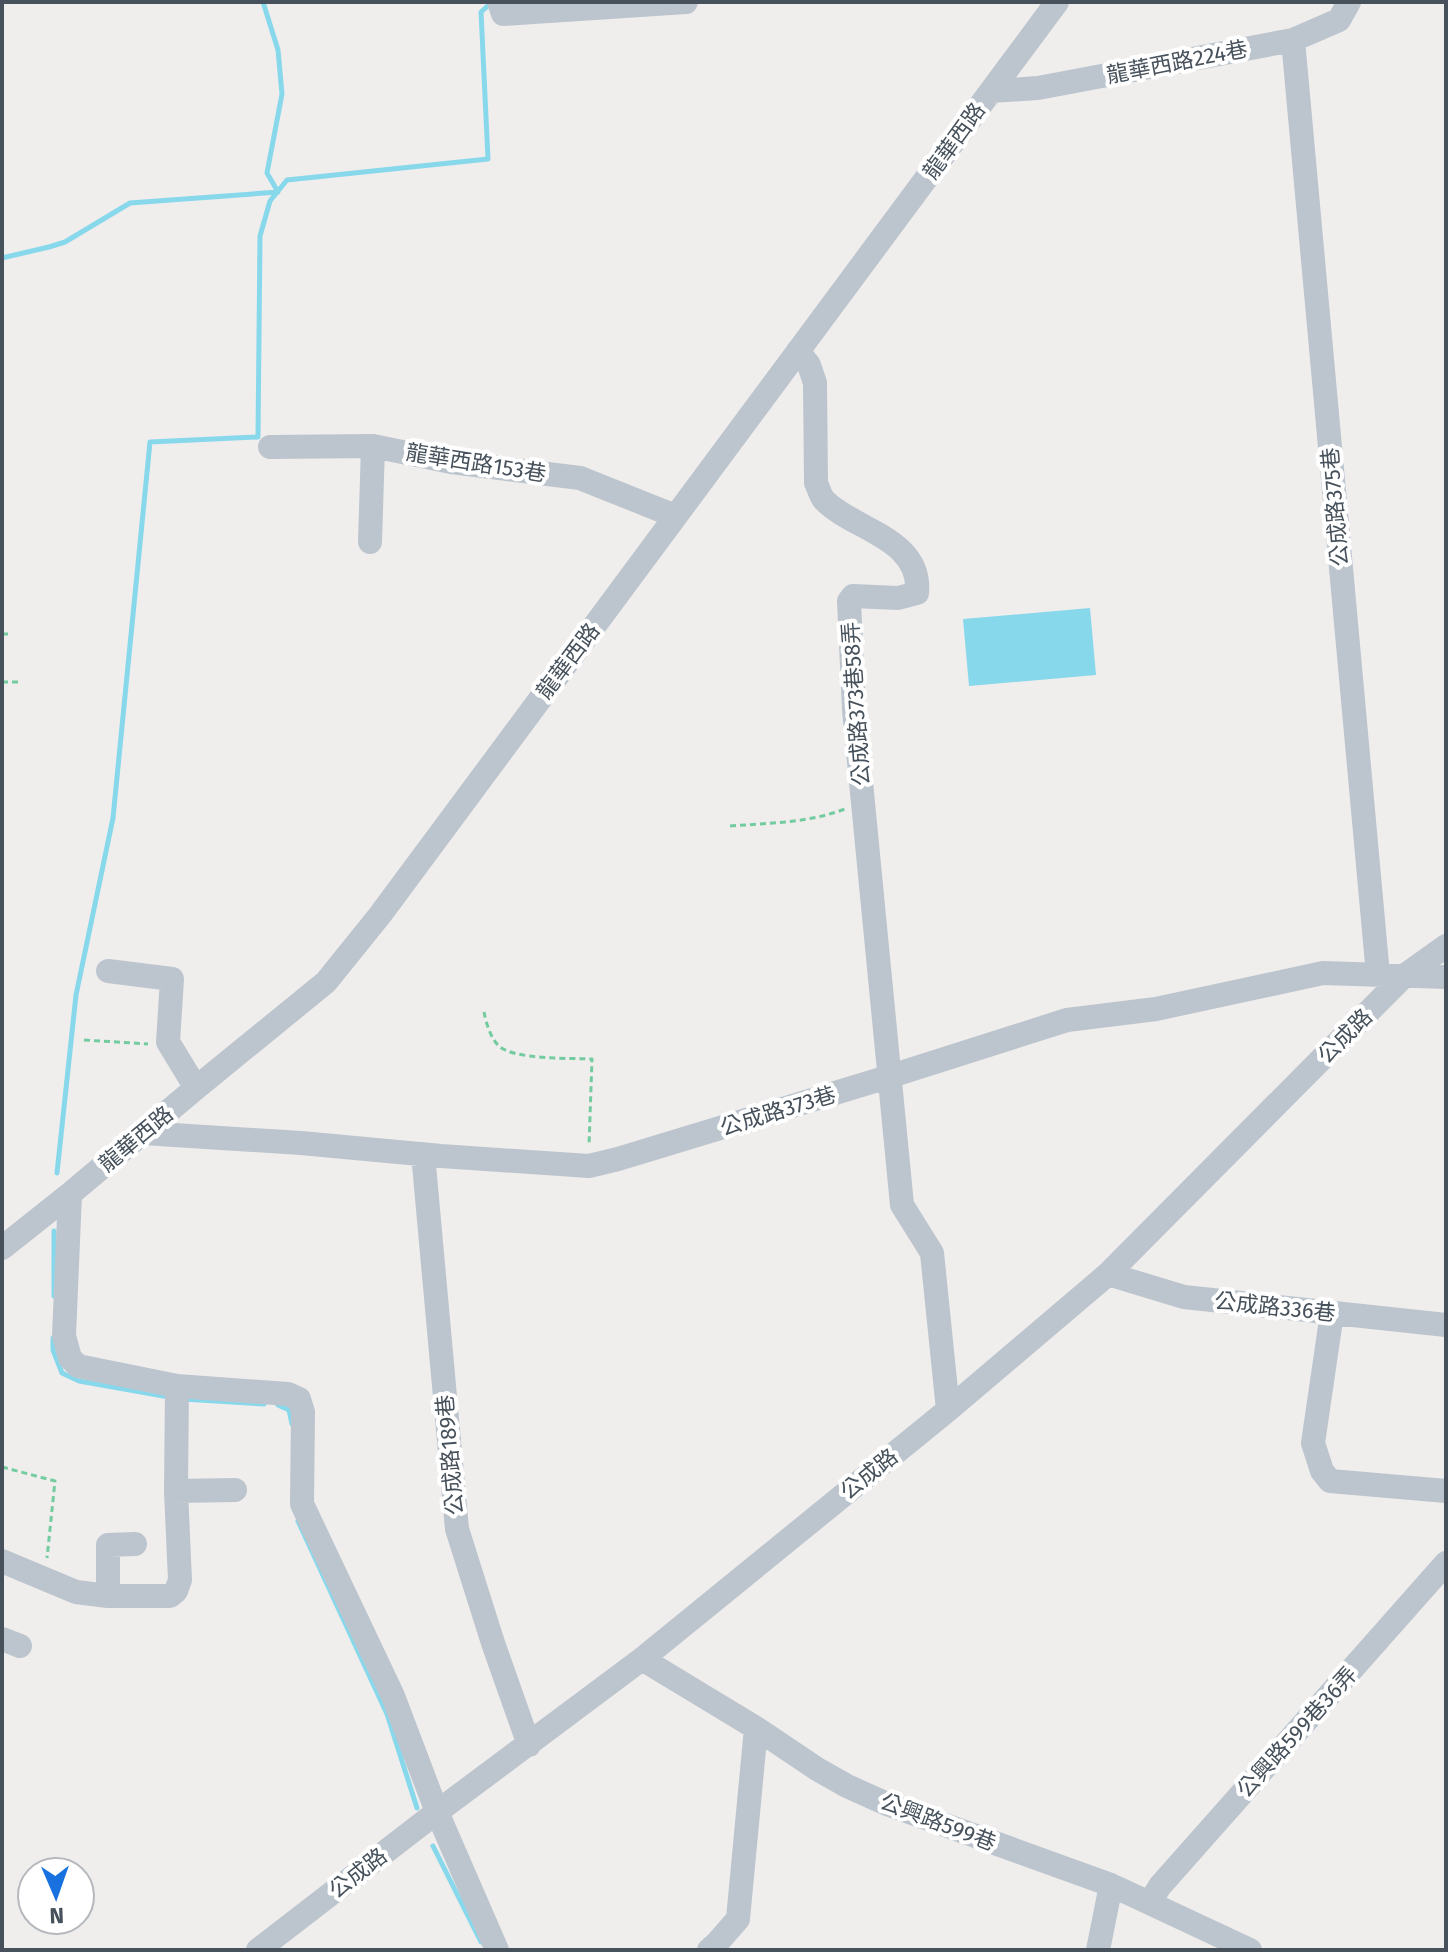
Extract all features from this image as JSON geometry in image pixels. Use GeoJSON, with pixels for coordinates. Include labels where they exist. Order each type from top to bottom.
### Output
{"type":"FeatureCollection","features":[{"type":"Feature","properties":{"kind":"street"},"geometry":{"type":"LineString","coordinates":[[499,2],[503,14],[686,2]]}},
{"type":"Feature","properties":{"kind":"street","name":"龍華西路"},"geometry":{"type":"LineString","coordinates":[[2,1248],[326,982],[380,915],[1057,2]]}},
{"type":"Feature","properties":{"kind":"street","name":"龍華西路224巷"},"geometry":{"type":"LineString","coordinates":[[991,91],[1038,88],[1293,40],[1339,20],[1349,2]]}},
{"type":"Feature","properties":{"kind":"street","name":"公成路375巷"},"geometry":{"type":"LineString","coordinates":[[1293,40],[1378,975]]}},
{"type":"Feature","properties":{"kind":"street","name":"公成路373巷58弄"},"geometry":{"type":"LineString","coordinates":[[798,351],[809,365],[815,383],[816,483],[822,498],[907,554],[918,581],[917,593],[898,598],[853,596],[849,601],[854,710],[902,1205],[932,1253],[948,1410]]}},
{"type":"Feature","properties":{"kind":"street"},"geometry":{"type":"LineString","coordinates":[[370,542],[373,446]]}},
{"type":"Feature","properties":{"kind":"street","name":"龍華西路153巷"},"geometry":{"type":"LineString","coordinates":[[270,447],[373,446],[451,462],[580,478],[675,516]]}},
{"type":"Feature","properties":{"kind":"street","name":"公成路"},"geometry":{"type":"LineString","coordinates":[[258,1950],[642,1659],[948,1410],[1108,1274],[1404,976],[1446,946]]}},
{"type":"Feature","properties":{"kind":"street"},"geometry":{"type":"LineString","coordinates":[[108,971],[172,979],[168,1042],[196,1088]]}},
{"type":"Feature","properties":{"kind":"street","name":"公成路373巷"},"geometry":{"type":"LineString","coordinates":[[143,1133],[589,1166],[1067,1020],[1156,1009],[1323,973],[1404,976]]}},
{"type":"Feature","properties":{"kind":"street"},"geometry":{"type":"LineString","coordinates":[[1404,976],[1446,977]]}},
{"type":"Feature","properties":{"kind":"street","name":"公成路189巷"},"geometry":{"type":"LineString","coordinates":[[423,1154],[457,1529],[529,1745]]}},
{"type":"Feature","properties":{"kind":"street"},"geometry":{"type":"LineString","coordinates":[[70,1194],[64,1336],[70,1358],[78,1366],[177,1396],[288,1394],[299,1399],[303,1412],[302,1504],[393,1696],[437,1812],[497,1950]]}},
{"type":"Feature","properties":{"kind":"street","name":"公成路336巷"},"geometry":{"type":"LineString","coordinates":[[1108,1274],[1184,1297],[1446,1325]]}},
{"type":"Feature","properties":{"kind":"street"},"geometry":{"type":"LineString","coordinates":[[1332,1313],[1313,1443],[1322,1471],[1330,1481],[1446,1491]]}},
{"type":"Feature","properties":{"kind":"street"},"geometry":{"type":"LineString","coordinates":[[2,1561],[76,1592],[108,1596],[170,1596],[176,1591],[180,1580],[176,1491],[177,1396]]}},
{"type":"Feature","properties":{"kind":"street"},"geometry":{"type":"LineString","coordinates":[[176,1491],[235,1490]]}},
{"type":"Feature","properties":{"kind":"street"},"geometry":{"type":"LineString","coordinates":[[108,1596],[108,1545],[135,1544]]}},
{"type":"Feature","properties":{"kind":"street","name":"公興路599巷36弄"},"geometry":{"type":"LineString","coordinates":[[1150,1902],[1171,1874],[1446,1563]]}},
{"type":"Feature","properties":{"kind":"street","name":"公興路599巷"},"geometry":{"type":"LineString","coordinates":[[642,1659],[817,1769],[887,1804],[1111,1885],[1250,1950]]}},
{"type":"Feature","properties":{"kind":"street"},"geometry":{"type":"LineString","coordinates":[[709,1950],[738,1919],[756,1728]]}},
{"type":"Feature","properties":{"kind":"street"},"geometry":{"type":"LineString","coordinates":[[1098,1950],[1111,1885]]}},
{"type":"Feature","properties":{"kind":"path"},"geometry":{"type":"LineString","coordinates":[[2,634],[10,634]]}},
{"type":"Feature","properties":{"kind":"path"},"geometry":{"type":"LineString","coordinates":[[2,682],[18,682]]}},
{"type":"Feature","properties":{"kind":"path"},"geometry":{"type":"LineString","coordinates":[[730,826],[823,817],[863,802]]}},
{"type":"Feature","properties":{"kind":"path"},"geometry":{"type":"LineString","coordinates":[[484,1012],[486,1024],[499,1046],[513,1053],[592,1059],[589,1166]]}},
{"type":"Feature","properties":{"kind":"path"},"geometry":{"type":"LineString","coordinates":[[84,1040],[171,1046]]}},
{"type":"Feature","properties":{"kind":"path"},"geometry":{"type":"LineString","coordinates":[[2,1467],[55,1481],[46,1566]]}},
{"type":"Feature","properties":{"kind":"water"},"geometry":{"type":"Polygon","coordinates":[[[1090,608],[1096,675],[969,686],[963,619],[1090,608]]]}},
{"type":"Feature","properties":{"kind":"waterway"},"geometry":{"type":"LineString","coordinates":[[2,258],[65,242],[130,203],[278,192],[267,173],[282,94],[278,50],[263,2]]}},
{"type":"Feature","properties":{"kind":"waterway"},"geometry":{"type":"LineString","coordinates":[[57,1173],[76,995],[113,818],[150,442],[258,437],[260,236],[270,201],[287,180],[488,159],[481,12],[491,3]]}},
{"type":"Feature","properties":{"kind":"waterway"},"geometry":{"type":"LineString","coordinates":[[54,1231],[54,1296]]}},
{"type":"Feature","properties":{"kind":"waterway"},"geometry":{"type":"LineString","coordinates":[[53,1338],[53,1350],[62,1373],[79,1381],[169,1397]]}},
{"type":"Feature","properties":{"kind":"waterway"},"geometry":{"type":"LineString","coordinates":[[183,1399],[264,1404]]}},
{"type":"Feature","properties":{"kind":"waterway"},"geometry":{"type":"LineString","coordinates":[[278,1405],[289,1410],[292,1424]]}},
{"type":"Feature","properties":{"kind":"waterway"},"geometry":{"type":"LineString","coordinates":[[298,1521],[387,1714],[417,1808]]}},
{"type":"Feature","properties":{"kind":"waterway"},"geometry":{"type":"LineString","coordinates":[[433,1846],[481,1942]]}}]}
